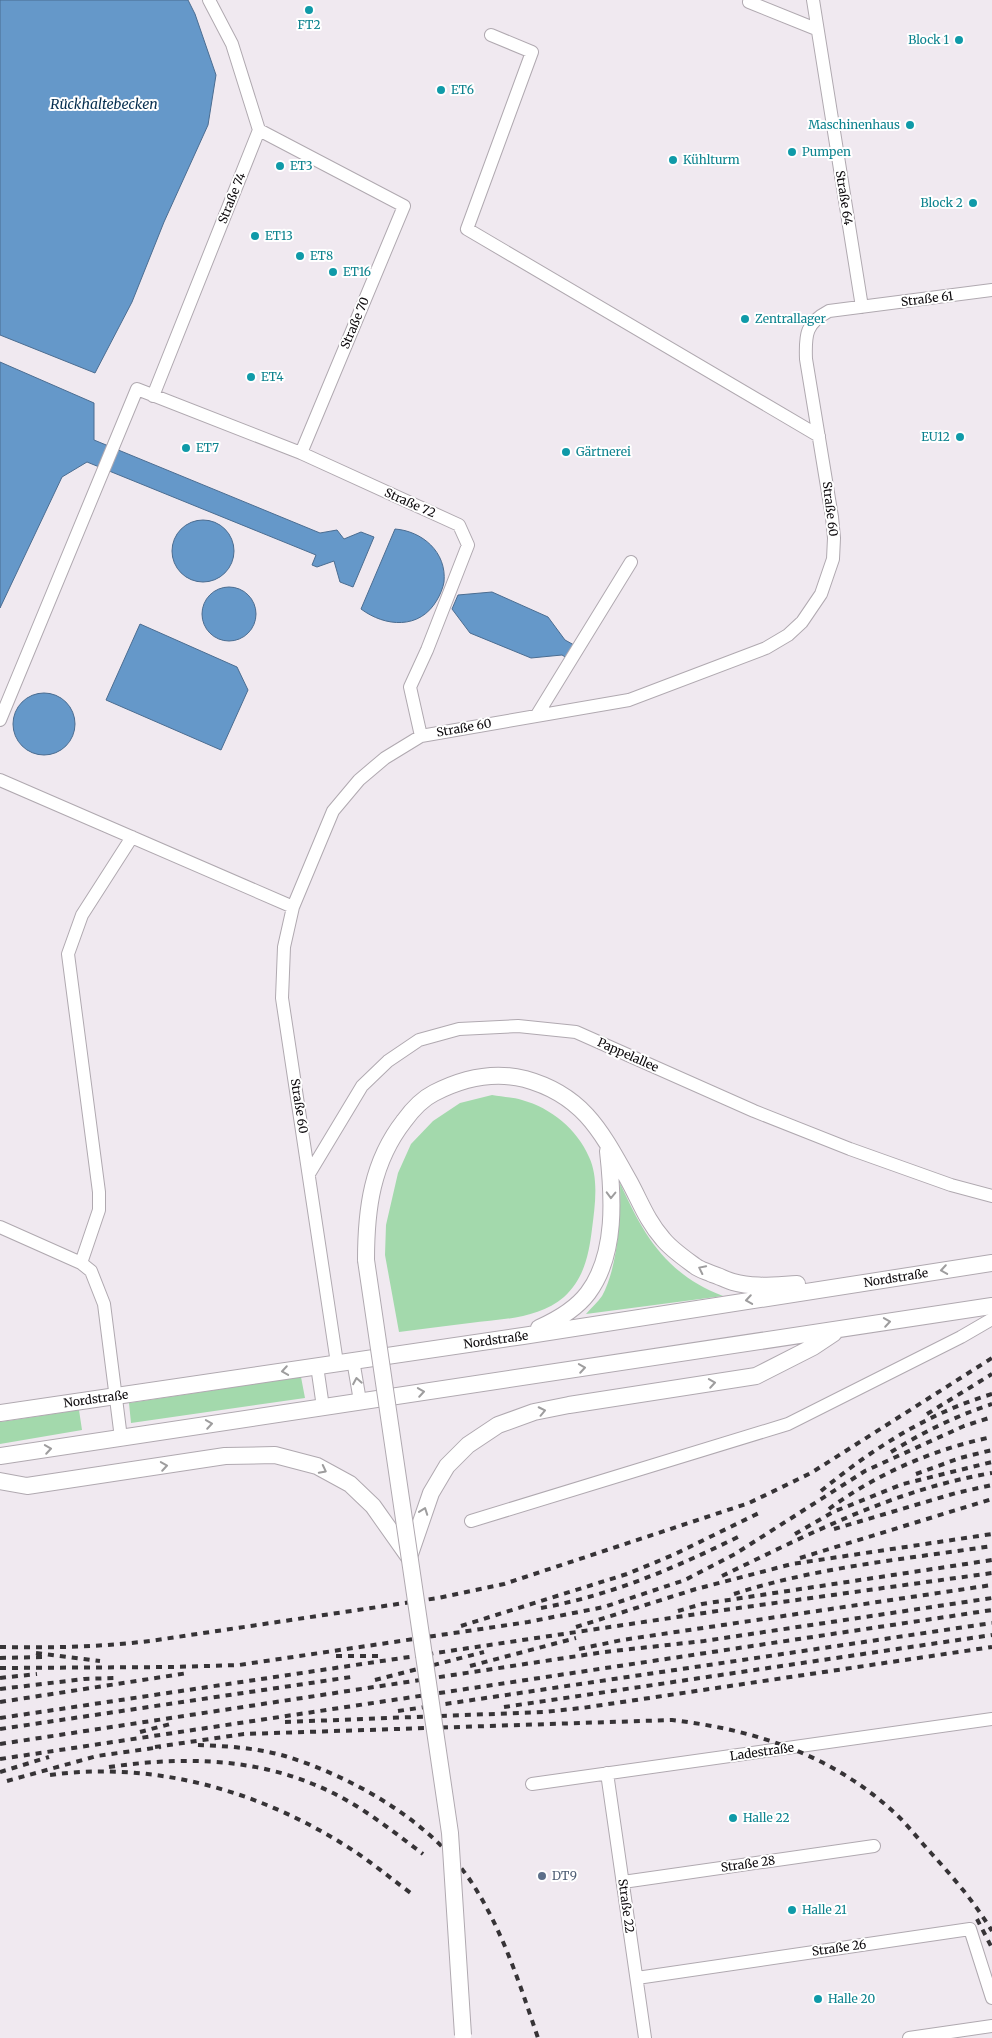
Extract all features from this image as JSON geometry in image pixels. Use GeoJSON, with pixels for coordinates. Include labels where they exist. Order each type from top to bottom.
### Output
{"type":"FeatureCollection","features":[{"type":"Feature","properties":{"kind":"street"},"geometry":{"type":"LineString","coordinates":[[209,0],[232,44],[259,130]]}},
{"type":"Feature","properties":{"kind":"street"},"geometry":{"type":"LineString","coordinates":[[750,0],[749,2],[816,29]]}},
{"type":"Feature","properties":{"kind":"street","name":"Straße 64"},"geometry":{"type":"LineString","coordinates":[[812,0],[862,307]]}},
{"type":"Feature","properties":{"kind":"street"},"geometry":{"type":"LineString","coordinates":[[491,35],[532,52],[467,229],[819,436]]}},
{"type":"Feature","properties":{"kind":"street","name":"Straße 74"},"geometry":{"type":"LineString","coordinates":[[153,396],[259,130]]}},
{"type":"Feature","properties":{"kind":"street","name":"Straße 70"},"geometry":{"type":"LineString","coordinates":[[259,130],[404,206],[301,453]]}},
{"type":"Feature","properties":{"kind":"street","name":"Straße 61"},"geometry":{"type":"LineString","coordinates":[[862,307],[992,290]]}},
{"type":"Feature","properties":{"kind":"street","name":"Straße 60"},"geometry":{"type":"LineString","coordinates":[[360,1401],[345,1362],[309,1174],[282,998],[284,947],[293,907],[333,811],[359,780],[386,758],[421,736],[630,700],[766,648],[788,635],[802,622],[821,594],[832,559],[834,538],[805,342],[808,328],[816,318],[829,311],[862,307]]}},
{"type":"Feature","properties":{"kind":"street"},"geometry":{"type":"LineString","coordinates":[[0,720],[138,390],[153,396]]}},
{"type":"Feature","properties":{"kind":"street","name":"Straße 72"},"geometry":{"type":"LineString","coordinates":[[153,396],[301,453],[458,525],[468,545],[427,650],[410,687],[421,736]]}},
{"type":"Feature","properties":{"kind":"street"},"geometry":{"type":"LineString","coordinates":[[537,715],[631,562]]}},
{"type":"Feature","properties":{"kind":"street"},"geometry":{"type":"LineString","coordinates":[[0,780],[293,907]]}},
{"type":"Feature","properties":{"kind":"street"},"geometry":{"type":"LineString","coordinates":[[81,1263],[99,1210],[99,1192],[68,954],[82,915],[132,837]]}},
{"type":"Feature","properties":{"kind":"street","name":"Pappelallee"},"geometry":{"type":"LineString","coordinates":[[309,1174],[362,1086],[388,1061],[419,1040],[459,1029],[518,1026],[576,1032],[754,1111],[841,1146],[951,1185],[992,1196]]}},
{"type":"Feature","properties":{"kind":"street"},"geometry":{"type":"LineString","coordinates":[[463,2037],[450,1833],[366,1260],[367,1224],[374,1178],[391,1137],[411,1112],[430,1095],[456,1082],[483,1076],[509,1075],[540,1084],[566,1096],[585,1112],[630,1182],[642,1210],[664,1241],[697,1268],[734,1282],[758,1285],[870,1282]]}},
{"type":"Feature","properties":{"kind":"street"},"geometry":{"type":"LineString","coordinates":[[523,1336],[555,1321],[574,1308],[599,1275],[605,1258],[610,1226],[611,1182],[607,1146]]}},
{"type":"Feature","properties":{"kind":"street"},"geometry":{"type":"LineString","coordinates":[[0,1227],[81,1263],[91,1271],[104,1304],[121,1438]]}},
{"type":"Feature","properties":{"kind":"street","name":"Nordstraße"},"geometry":{"type":"LineString","coordinates":[[0,1413],[523,1336],[992,1263]]}},
{"type":"Feature","properties":{"kind":"street"},"geometry":{"type":"LineString","coordinates":[[0,1456],[992,1306]]}},
{"type":"Feature","properties":{"kind":"street"},"geometry":{"type":"LineString","coordinates":[[471,1521],[788,1424],[961,1337],[992,1319]]}},
{"type":"Feature","properties":{"kind":"street"},"geometry":{"type":"LineString","coordinates":[[409,1557],[431,1493],[446,1466],[468,1445],[498,1425],[534,1412],[756,1376],[813,1347],[838,1330]]}},
{"type":"Feature","properties":{"kind":"street"},"geometry":{"type":"LineString","coordinates":[[317,1366],[322,1407]]}},
{"type":"Feature","properties":{"kind":"street"},"geometry":{"type":"LineString","coordinates":[[0,1481],[28,1486],[225,1456],[275,1455],[317,1466],[350,1484],[374,1506],[409,1557]]}},
{"type":"Feature","properties":{"kind":"street","name":"Ladestraße"},"geometry":{"type":"LineString","coordinates":[[532,1784],[992,1719]]}},
{"type":"Feature","properties":{"kind":"street","name":"Straße 22"},"geometry":{"type":"LineString","coordinates":[[607,1774],[645,2038]]}},
{"type":"Feature","properties":{"kind":"street","name":"Straße 28"},"geometry":{"type":"LineString","coordinates":[[623,1882],[874,1846]]}},
{"type":"Feature","properties":{"kind":"street","name":"Straße 26"},"geometry":{"type":"LineString","coordinates":[[637,1978],[970,1929],[992,1998]]}},
{"type":"Feature","properties":{"kind":"street"},"geometry":{"type":"LineString","coordinates":[[909,2038],[992,2026]]}},
{"type":"Feature","properties":{"kind":"green space"},"geometry":{"type":"Polygon","coordinates":[[[492,1095],[519,1099],[553,1114],[578,1137],[589,1157],[595,1183],[594,1211],[591,1238],[581,1274],[564,1297],[543,1310],[531,1314],[507,1319],[399,1332],[385,1255],[386,1225],[398,1173],[411,1144],[433,1121],[460,1103],[492,1095]]]}},
{"type":"Feature","properties":{"kind":"green space"},"geometry":{"type":"Polygon","coordinates":[[[620,1183],[638,1220],[659,1251],[686,1277],[723,1296],[586,1314],[602,1296],[612,1271],[619,1226],[620,1183]]]}},
{"type":"Feature","properties":{"kind":"green space"},"geometry":{"type":"Polygon","coordinates":[[[301,1377],[305,1398],[131,1423],[129,1403],[301,1377]]]}},
{"type":"Feature","properties":{"kind":"green space"},"geometry":{"type":"Polygon","coordinates":[[[79,1410],[82,1430],[0,1444],[0,1422],[79,1410]]]}},
{"type":"Feature","properties":{"kind":"water","name":"Rückhaltebecken"},"geometry":{"type":"Polygon","coordinates":[[[0,0],[188,0],[195,14],[216,75],[208,125],[164,222],[132,302],[95,373],[0,335],[0,0]]]}},
{"type":"Feature","properties":{"kind":"water"},"geometry":{"type":"Polygon","coordinates":[[[0,362],[94,403],[94,440],[320,533],[337,530],[344,539],[361,532],[374,537],[353,587],[340,582],[334,561],[317,567],[312,565],[316,555],[87,462],[62,477],[0,608],[0,362]]]}},
{"type":"Feature","properties":{"kind":"water"},"geometry":{"type":"Polygon","coordinates":[[[197,520],[209,520],[225,529],[232,539],[234,551],[232,563],[225,573],[209,582],[197,582],[186,577],[177,568],[172,557],[172,545],[177,534],[186,525],[197,520]]]}},
{"type":"Feature","properties":{"kind":"water"},"geometry":{"type":"Polygon","coordinates":[[[395,529],[414,534],[431,545],[441,561],[444,571],[444,582],[437,600],[430,610],[412,621],[391,622],[370,615],[361,609],[395,529]]]}},
{"type":"Feature","properties":{"kind":"water"},"geometry":{"type":"Polygon","coordinates":[[[224,587],[234,587],[244,591],[252,599],[256,614],[252,629],[244,637],[234,641],[224,641],[214,637],[206,629],[202,619],[202,609],[206,599],[214,591],[224,587]]]}},
{"type":"Feature","properties":{"kind":"water"},"geometry":{"type":"Polygon","coordinates":[[[492,592],[548,617],[565,640],[574,645],[567,658],[562,655],[531,658],[470,633],[452,609],[458,595],[492,592]]]}},
{"type":"Feature","properties":{"kind":"water"},"geometry":{"type":"Polygon","coordinates":[[[140,624],[237,667],[248,690],[221,750],[106,700],[140,624]]]}},
{"type":"Feature","properties":{"kind":"water"},"geometry":{"type":"Polygon","coordinates":[[[38,693],[50,693],[66,702],[73,712],[75,724],[73,736],[66,746],[50,755],[38,755],[27,750],[18,741],[13,730],[13,718],[18,707],[27,698],[38,693]]]}},
{"type":"Feature","properties":{"kind":"railway"},"geometry":{"type":"LineString","coordinates":[[0,1647],[75,1647],[150,1641],[438,1598],[504,1584],[749,1503],[811,1473],[992,1358]]}},
{"type":"Feature","properties":{"kind":"railway"},"geometry":{"type":"LineString","coordinates":[[927,1414],[992,1374]]}},
{"type":"Feature","properties":{"kind":"railway"},"geometry":{"type":"LineString","coordinates":[[821,1491],[860,1461],[923,1422],[945,1411],[992,1394]]}},
{"type":"Feature","properties":{"kind":"railway"},"geometry":{"type":"LineString","coordinates":[[891,1452],[940,1425],[992,1404]]}},
{"type":"Feature","properties":{"kind":"railway"},"geometry":{"type":"LineString","coordinates":[[0,1668],[239,1665],[528,1622],[604,1607],[685,1580],[735,1554],[865,1471],[964,1426],[992,1417]]}},
{"type":"Feature","properties":{"kind":"railway"},"geometry":{"type":"LineString","coordinates":[[829,1509],[847,1496],[906,1464],[949,1448],[992,1437]]}},
{"type":"Feature","properties":{"kind":"railway"},"geometry":{"type":"LineString","coordinates":[[916,1474],[960,1458],[992,1450]]}},
{"type":"Feature","properties":{"kind":"railway"},"geometry":{"type":"LineString","coordinates":[[795,1534],[833,1512],[903,1484],[992,1462]]}},
{"type":"Feature","properties":{"kind":"railway"},"geometry":{"type":"LineString","coordinates":[[722,1576],[820,1529],[887,1502],[956,1480],[992,1473]]}},
{"type":"Feature","properties":{"kind":"railway"},"geometry":{"type":"LineString","coordinates":[[834,1529],[956,1493],[992,1485]]}},
{"type":"Feature","properties":{"kind":"railway"},"geometry":{"type":"LineString","coordinates":[[800,1558],[992,1499]]}},
{"type":"Feature","properties":{"kind":"railway"},"geometry":{"type":"LineString","coordinates":[[461,1626],[627,1574],[673,1555],[761,1512]]}},
{"type":"Feature","properties":{"kind":"railway"},"geometry":{"type":"LineString","coordinates":[[576,1627],[696,1589],[792,1564],[992,1534]]}},
{"type":"Feature","properties":{"kind":"railway"},"geometry":{"type":"LineString","coordinates":[[541,1608],[594,1596],[644,1579],[742,1535]]}},
{"type":"Feature","properties":{"kind":"railway"},"geometry":{"type":"LineString","coordinates":[[734,1594],[829,1570],[992,1546]]}},
{"type":"Feature","properties":{"kind":"railway"},"geometry":{"type":"LineString","coordinates":[[678,1611],[702,1604],[992,1560]]}},
{"type":"Feature","properties":{"kind":"railway"},"geometry":{"type":"LineString","coordinates":[[0,1718],[724,1610],[992,1573]]}},
{"type":"Feature","properties":{"kind":"railway"},"geometry":{"type":"LineString","coordinates":[[579,1649],[622,1640],[992,1585]]}},
{"type":"Feature","properties":{"kind":"railway"},"geometry":{"type":"LineString","coordinates":[[0,1744],[604,1652],[704,1641],[992,1598]]}},
{"type":"Feature","properties":{"kind":"railway"},"geometry":{"type":"LineString","coordinates":[[0,1759],[992,1610]]}},
{"type":"Feature","properties":{"kind":"railway"},"geometry":{"type":"LineString","coordinates":[[398,1711],[992,1623]]}},
{"type":"Feature","properties":{"kind":"railway"},"geometry":{"type":"LineString","coordinates":[[504,1707],[992,1635]]}},
{"type":"Feature","properties":{"kind":"railway"},"geometry":{"type":"LineString","coordinates":[[470,1666],[576,1638]]}},
{"type":"Feature","properties":{"kind":"railway"},"geometry":{"type":"LineString","coordinates":[[285,1722],[544,1712],[582,1708],[992,1647]]}},
{"type":"Feature","properties":{"kind":"railway"},"geometry":{"type":"LineString","coordinates":[[375,1680],[484,1652]]}},
{"type":"Feature","properties":{"kind":"railway"},"geometry":{"type":"LineString","coordinates":[[36,1653],[100,1661]]}},
{"type":"Feature","properties":{"kind":"railway"},"geometry":{"type":"LineString","coordinates":[[336,1656],[378,1656]]}},
{"type":"Feature","properties":{"kind":"railway"},"geometry":{"type":"LineString","coordinates":[[0,1658],[45,1657]]}},
{"type":"Feature","properties":{"kind":"railway"},"geometry":{"type":"LineString","coordinates":[[0,1702],[188,1673]]}},
{"type":"Feature","properties":{"kind":"railway"},"geometry":{"type":"LineString","coordinates":[[0,1678],[37,1674]]}},
{"type":"Feature","properties":{"kind":"railway"},"geometry":{"type":"LineString","coordinates":[[0,1729],[351,1677]]}},
{"type":"Feature","properties":{"kind":"railway"},"geometry":{"type":"LineString","coordinates":[[0,1689],[84,1679],[114,1678]]}},
{"type":"Feature","properties":{"kind":"railway"},"geometry":{"type":"LineString","coordinates":[[155,1747],[244,1734],[672,1720],[734,1731],[793,1749],[848,1777],[874,1795],[898,1816],[947,1871],[971,1900],[992,1931]]}},
{"type":"Feature","properties":{"kind":"railway"},"geometry":{"type":"LineString","coordinates":[[140,1732],[174,1723]]}},
{"type":"Feature","properties":{"kind":"railway"},"geometry":{"type":"LineString","coordinates":[[198,1745],[264,1751],[312,1765],[367,1791],[418,1825],[441,1845],[460,1867],[487,1908],[512,1963],[538,2038]]}},
{"type":"Feature","properties":{"kind":"railway"},"geometry":{"type":"LineString","coordinates":[[7,1781],[97,1756],[161,1747]]}},
{"type":"Feature","properties":{"kind":"railway"},"geometry":{"type":"LineString","coordinates":[[0,1772],[49,1757]]}},
{"type":"Feature","properties":{"kind":"railway"},"geometry":{"type":"LineString","coordinates":[[109,1767],[142,1763],[208,1761],[240,1764],[271,1770],[331,1792],[369,1814],[423,1854]]}},
{"type":"Feature","properties":{"kind":"railway"},"geometry":{"type":"LineString","coordinates":[[50,1775],[130,1772],[170,1777],[210,1786],[249,1798],[286,1813],[322,1832],[357,1853],[412,1894]]}},
{"type":"Feature","properties":{"kind":"railway"},"geometry":{"type":"LineString","coordinates":[[977,1919],[992,1948]]}},
{"type":"Feature","properties":{"kind":"place","name":"FT2"},"geometry":{"type":"Point","coordinates":[309,10]}},
{"type":"Feature","properties":{"kind":"place","name":"Block 1"},"geometry":{"type":"Point","coordinates":[959,40]}},
{"type":"Feature","properties":{"kind":"place","name":"ET6"},"geometry":{"type":"Point","coordinates":[441,90]}},
{"type":"Feature","properties":{"kind":"place","name":"Maschinenhaus"},"geometry":{"type":"Point","coordinates":[910,125]}},
{"type":"Feature","properties":{"kind":"place","name":"Pumpen"},"geometry":{"type":"Point","coordinates":[792,152]}},
{"type":"Feature","properties":{"kind":"place","name":"Kühlturm"},"geometry":{"type":"Point","coordinates":[673,160]}},
{"type":"Feature","properties":{"kind":"place","name":"ET3"},"geometry":{"type":"Point","coordinates":[280,166]}},
{"type":"Feature","properties":{"kind":"place","name":"Block 2"},"geometry":{"type":"Point","coordinates":[973,203]}},
{"type":"Feature","properties":{"kind":"place","name":"ET13"},"geometry":{"type":"Point","coordinates":[255,236]}},
{"type":"Feature","properties":{"kind":"place","name":"ET8"},"geometry":{"type":"Point","coordinates":[300,256]}},
{"type":"Feature","properties":{"kind":"place","name":"ET16"},"geometry":{"type":"Point","coordinates":[333,272]}},
{"type":"Feature","properties":{"kind":"place","name":"Zentrallager"},"geometry":{"type":"Point","coordinates":[745,319]}},
{"type":"Feature","properties":{"kind":"place","name":"ET4"},"geometry":{"type":"Point","coordinates":[251,377]}},
{"type":"Feature","properties":{"kind":"place","name":"EU12"},"geometry":{"type":"Point","coordinates":[960,437]}},
{"type":"Feature","properties":{"kind":"place","name":"ET7"},"geometry":{"type":"Point","coordinates":[186,448]}},
{"type":"Feature","properties":{"kind":"place","name":"Gärtnerei"},"geometry":{"type":"Point","coordinates":[566,452]}},
{"type":"Feature","properties":{"kind":"place","name":"Halle 22"},"geometry":{"type":"Point","coordinates":[733,1818]}},
{"type":"Feature","properties":{"kind":"place","name":"DT9"},"geometry":{"type":"Point","coordinates":[542,1876]}},
{"type":"Feature","properties":{"kind":"place","name":"Halle 21"},"geometry":{"type":"Point","coordinates":[792,1910]}},
{"type":"Feature","properties":{"kind":"place","name":"Halle 20"},"geometry":{"type":"Point","coordinates":[818,1999]}}]}
